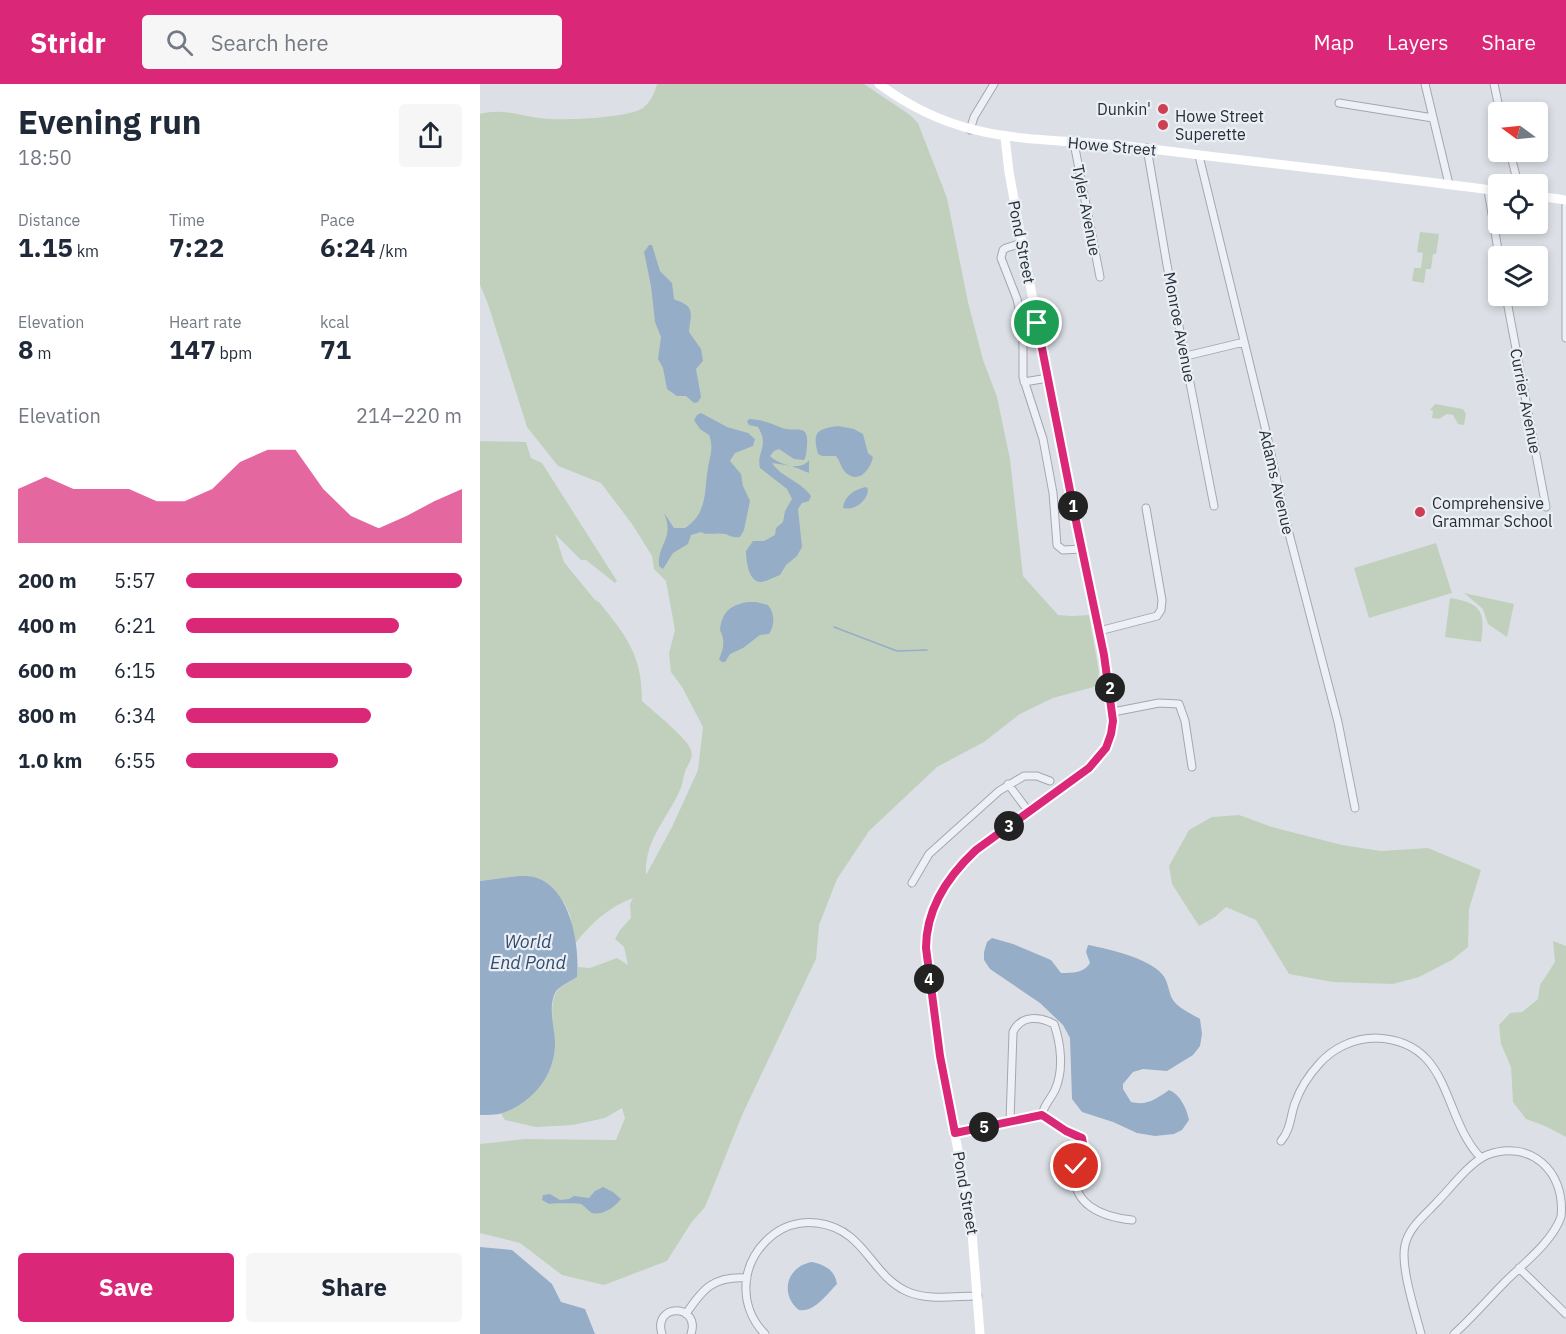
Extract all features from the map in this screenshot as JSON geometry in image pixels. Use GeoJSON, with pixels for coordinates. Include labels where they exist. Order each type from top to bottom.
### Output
{"type":"FeatureCollection","features":[{"type":"Feature","properties":{"kind":"street","name":"Howe Street"},"geometry":{"type":"LineString","coordinates":[[879,84],[926,114],[970,130],[1005,137],[1148,148],[1488,190]]}},
{"type":"Feature","properties":{"kind":"street"},"geometry":{"type":"LineString","coordinates":[[970,130],[974,117],[994,84]]}},
{"type":"Feature","properties":{"kind":"street"},"geometry":{"type":"LineString","coordinates":[[1425,84],[1449,184]]}},
{"type":"Feature","properties":{"kind":"street"},"geometry":{"type":"LineString","coordinates":[[1494,84],[1498,102]]}},
{"type":"Feature","properties":{"kind":"street"},"geometry":{"type":"LineString","coordinates":[[1339,103],[1433,118]]}},
{"type":"Feature","properties":{"kind":"street","name":"Pond Street"},"geometry":{"type":"LineString","coordinates":[[980,1334],[974,1241],[940,1056],[927,962],[928,919],[941,892],[976,850],[1074,780],[1101,756],[1111,734],[1113,712],[1008,172],[1005,137]]}},
{"type":"Feature","properties":{"kind":"street","name":"Tyler Avenue"},"geometry":{"type":"LineString","coordinates":[[1074,143],[1100,277]]}},
{"type":"Feature","properties":{"kind":"street","name":"Monroe Avenue"},"geometry":{"type":"LineString","coordinates":[[1148,148],[1167,265],[1214,506]]}},
{"type":"Feature","properties":{"kind":"street","name":"Adams Avenue"},"geometry":{"type":"LineString","coordinates":[[1199,156],[1286,522],[1338,722],[1355,808]]}},
{"type":"Feature","properties":{"kind":"street"},"geometry":{"type":"LineString","coordinates":[[1548,197],[1566,200],[1566,338]]}},
{"type":"Feature","properties":{"kind":"street"},"geometry":{"type":"LineString","coordinates":[[1022,243],[1003,250],[1001,258],[1020,313],[1024,382],[1043,439],[1053,493],[1057,545],[1063,550],[1082,549]]}},
{"type":"Feature","properties":{"kind":"street","name":"Currier Avenue"},"geometry":{"type":"LineString","coordinates":[[1508,306],[1546,507]]}},
{"type":"Feature","properties":{"kind":"street"},"geometry":{"type":"LineString","coordinates":[[1186,356],[1244,342]]}},
{"type":"Feature","properties":{"kind":"street"},"geometry":{"type":"LineString","coordinates":[[1024,382],[1048,378]]}},
{"type":"Feature","properties":{"kind":"street"},"geometry":{"type":"LineString","coordinates":[[1099,632],[1149,620],[1157,616],[1161,610],[1162,600],[1146,508]]}},
{"type":"Feature","properties":{"kind":"street"},"geometry":{"type":"LineString","coordinates":[[1113,712],[1158,703],[1179,704],[1185,721],[1192,767]]}},
{"type":"Feature","properties":{"kind":"street"},"geometry":{"type":"LineString","coordinates":[[912,883],[929,854],[1008,784],[1028,775],[1043,777],[1050,781]]}},
{"type":"Feature","properties":{"kind":"street"},"geometry":{"type":"LineString","coordinates":[[1008,784],[1029,812]]}},
{"type":"Feature","properties":{"kind":"street"},"geometry":{"type":"LineString","coordinates":[[1010,1121],[1013,1032],[1017,1023],[1023,1020],[1044,1019],[1054,1024],[1059,1040],[1059,1080],[1055,1092],[1043,1108],[1042,1115]]}},
{"type":"Feature","properties":{"kind":"street"},"geometry":{"type":"LineString","coordinates":[[1281,1141],[1291,1123],[1294,1106],[1300,1092],[1320,1063],[1349,1043],[1384,1039],[1407,1046],[1434,1068],[1445,1087],[1466,1140],[1481,1158]]}},
{"type":"Feature","properties":{"kind":"street"},"geometry":{"type":"LineString","coordinates":[[955,1133],[1042,1115],[1066,1131],[1082,1138],[1084,1142],[1084,1149],[1076,1166],[1075,1178],[1076,1190],[1083,1202],[1089,1208],[1107,1216],[1132,1220]]}},
{"type":"Feature","properties":{"kind":"street"},"geometry":{"type":"LineString","coordinates":[[1421,1334],[1403,1258],[1407,1239],[1413,1227],[1481,1158],[1501,1151],[1523,1150],[1543,1159],[1554,1170],[1561,1182],[1564,1204],[1558,1224],[1545,1242],[1454,1334]]}},
{"type":"Feature","properties":{"kind":"street"},"geometry":{"type":"LineString","coordinates":[[765,1334],[757,1325],[750,1309],[746,1288],[747,1278],[760,1248],[775,1233],[794,1225],[814,1222],[844,1232],[860,1244],[894,1283],[908,1292],[925,1296],[978,1296]]}},
{"type":"Feature","properties":{"kind":"street"},"geometry":{"type":"LineString","coordinates":[[1519,1268],[1566,1314]]}},
{"type":"Feature","properties":{"kind":"street"},"geometry":{"type":"LineString","coordinates":[[686,1314],[702,1291],[712,1283],[730,1278],[747,1278]]}},
{"type":"Feature","properties":{"kind":"street"},"geometry":{"type":"LineString","coordinates":[[662,1334],[661,1322],[667,1313],[677,1310],[686,1314],[692,1323],[691,1334]]}},
{"type":"Feature","properties":{"kind":"green space"},"geometry":{"type":"Polygon","coordinates":[[[657,84],[864,84],[910,115],[918,123],[947,198],[968,302],[983,360],[997,397],[1010,459],[1023,576],[1058,615],[1089,615],[1099,672],[1097,686],[1053,698],[1020,714],[984,742],[937,767],[869,831],[837,879],[819,925],[816,959],[743,1113],[705,1207],[691,1223],[667,1261],[604,1285],[562,1275],[520,1243],[480,1233],[480,1144],[525,1139],[616,1140],[625,1118],[622,1108],[605,1118],[573,1125],[536,1127],[505,1120],[501,1114],[530,1095],[545,1078],[550,1068],[555,1045],[553,1002],[558,990],[577,977],[578,967],[590,968],[617,958],[628,965],[624,947],[615,939],[631,918],[630,904],[633,898],[601,916],[575,944],[570,915],[564,902],[518,876],[480,881],[480,441],[526,442],[531,458],[542,463],[617,581],[615,583],[586,560],[581,560],[555,534],[564,562],[609,614],[631,647],[639,670],[642,701],[677,732],[691,750],[691,759],[681,788],[652,841],[646,863],[646,875],[672,827],[698,770],[703,727],[682,687],[671,672],[669,653],[675,630],[666,581],[654,569],[652,556],[632,524],[601,483],[558,466],[527,427],[480,285],[480,114],[506,112],[559,119],[598,118],[624,114],[646,106],[657,84]]]}},
{"type":"Feature","properties":{"kind":"green space"},"geometry":{"type":"Polygon","coordinates":[[[1420,232],[1439,234],[1436,254],[1433,254],[1431,269],[1426,269],[1424,283],[1412,281],[1414,268],[1421,268],[1423,253],[1417,252],[1420,232]]]}},
{"type":"Feature","properties":{"kind":"green space"},"geometry":{"type":"Polygon","coordinates":[[[1435,404],[1463,409],[1466,414],[1464,425],[1458,424],[1453,415],[1447,414],[1439,419],[1432,418],[1433,411],[1430,410],[1435,404]]]}},
{"type":"Feature","properties":{"kind":"green space"},"geometry":{"type":"Polygon","coordinates":[[[1436,543],[1452,593],[1369,618],[1354,568],[1436,543]]]}},
{"type":"Feature","properties":{"kind":"green space"},"geometry":{"type":"Polygon","coordinates":[[[1464,593],[1514,604],[1507,637],[1488,624],[1483,609],[1464,593]]]}},
{"type":"Feature","properties":{"kind":"green space"},"geometry":{"type":"Polygon","coordinates":[[[1450,598],[1469,603],[1479,610],[1483,623],[1481,642],[1445,637],[1450,598]]]}},
{"type":"Feature","properties":{"kind":"green space"},"geometry":{"type":"Polygon","coordinates":[[[1239,815],[1272,827],[1342,845],[1381,851],[1428,848],[1481,870],[1469,909],[1468,947],[1452,960],[1419,977],[1393,984],[1333,982],[1289,974],[1256,920],[1226,907],[1215,917],[1199,926],[1172,884],[1169,866],[1189,830],[1212,817],[1239,815]]]}},
{"type":"Feature","properties":{"kind":"green space"},"geometry":{"type":"Polygon","coordinates":[[[1553,941],[1566,946],[1566,1137],[1526,1119],[1513,1102],[1511,1067],[1501,1044],[1499,1025],[1510,1013],[1522,1012],[1538,999],[1540,985],[1555,962],[1553,941]]]}},
{"type":"Feature","properties":{"kind":"water"},"geometry":{"type":"Polygon","coordinates":[[[649,245],[652,245],[660,271],[672,283],[674,299],[682,302],[691,312],[689,332],[701,349],[703,361],[696,369],[701,397],[698,402],[694,403],[686,396],[677,396],[667,389],[663,368],[658,359],[661,337],[655,322],[644,252],[649,245]]]}},
{"type":"Feature","properties":{"kind":"water"},"geometry":{"type":"Polygon","coordinates":[[[701,413],[727,427],[748,433],[755,439],[753,446],[735,453],[730,461],[741,474],[743,486],[750,501],[744,530],[740,537],[701,532],[691,535],[688,544],[673,553],[663,569],[659,566],[659,558],[668,529],[664,513],[674,528],[685,528],[698,516],[704,501],[711,448],[709,435],[700,429],[694,420],[701,413]]]}},
{"type":"Feature","properties":{"kind":"water"},"geometry":{"type":"Polygon","coordinates":[[[749,419],[762,421],[782,428],[804,431],[807,439],[804,460],[794,459],[779,449],[770,456],[788,465],[772,463],[811,496],[809,501],[802,503],[798,509],[802,547],[797,556],[786,565],[780,575],[760,582],[750,574],[746,551],[753,541],[764,541],[775,535],[776,528],[783,522],[785,511],[792,499],[787,489],[760,468],[763,439],[758,427],[749,425],[747,422],[749,419]]]}},
{"type":"Feature","properties":{"kind":"water"},"geometry":{"type":"Polygon","coordinates":[[[838,426],[854,429],[863,434],[868,453],[873,457],[867,471],[859,476],[855,477],[846,473],[836,456],[818,454],[816,436],[818,433],[821,430],[838,426]]]}},
{"type":"Feature","properties":{"kind":"water"},"geometry":{"type":"Polygon","coordinates":[[[809,460],[809,473],[792,466],[801,466],[809,460]]]}},
{"type":"Feature","properties":{"kind":"water"},"geometry":{"type":"Polygon","coordinates":[[[866,487],[868,489],[863,501],[852,508],[843,508],[845,500],[851,494],[866,487]]]}},
{"type":"Feature","properties":{"kind":"water"},"geometry":{"type":"Polygon","coordinates":[[[748,602],[768,605],[773,616],[771,631],[769,634],[760,635],[743,648],[730,654],[725,662],[722,662],[719,659],[723,644],[720,630],[723,618],[732,607],[748,602]]]}},
{"type":"Feature","properties":{"kind":"water","name":"World End Pond"},"geometry":{"type":"Polygon","coordinates":[[[518,876],[535,877],[549,884],[558,894],[571,920],[575,935],[577,977],[559,988],[554,996],[552,1010],[554,1057],[539,1087],[523,1103],[513,1109],[500,1114],[480,1115],[480,881],[518,876]]]}},
{"type":"Feature","properties":{"kind":"water"},"geometry":{"type":"Polygon","coordinates":[[[992,938],[1051,960],[1061,973],[1078,972],[1088,966],[1090,963],[1086,952],[1088,945],[1138,959],[1156,968],[1162,974],[1175,1003],[1200,1019],[1202,1034],[1200,1046],[1193,1055],[1167,1071],[1143,1069],[1133,1072],[1123,1084],[1123,1089],[1131,1102],[1137,1103],[1151,1101],[1169,1090],[1173,1092],[1182,1102],[1189,1120],[1182,1130],[1174,1134],[1155,1136],[1137,1133],[1082,1112],[1072,1099],[1070,1038],[1063,1025],[1040,1003],[990,969],[984,960],[984,952],[987,942],[992,938]]]}},
{"type":"Feature","properties":{"kind":"water"},"geometry":{"type":"Polygon","coordinates":[[[603,1187],[621,1199],[612,1208],[596,1214],[581,1204],[549,1204],[542,1200],[543,1195],[550,1194],[560,1200],[574,1196],[589,1198],[603,1187]]]}},
{"type":"Feature","properties":{"kind":"water"},"geometry":{"type":"Polygon","coordinates":[[[480,1247],[512,1250],[552,1284],[561,1302],[585,1309],[595,1334],[480,1334],[480,1247]]]}},
{"type":"Feature","properties":{"kind":"water"},"geometry":{"type":"Polygon","coordinates":[[[812,1262],[829,1269],[837,1284],[815,1306],[799,1310],[789,1296],[789,1282],[797,1269],[812,1262]]]}},
{"type":"Feature","properties":{"kind":"waterway"},"geometry":{"type":"LineString","coordinates":[[834,627],[897,651],[927,650]]}},
{"type":"Feature","properties":{"kind":"place","name":"Dunkin'"},"geometry":{"type":"Point","coordinates":[1163,109]}},
{"type":"Feature","properties":{"kind":"place","name":"Howe Street Superette"},"geometry":{"type":"Point","coordinates":[1163,125]}},
{"type":"Feature","properties":{"kind":"place","name":"Comprehensive Grammar School"},"geometry":{"type":"Point","coordinates":[1420,512]}},
{"type":"Feature","properties":{"kind":"route"},"geometry":{"type":"LineString","coordinates":[[1037,323],[1104,655],[1113,712],[1111,734],[1101,756],[1089,768],[976,850],[948,881],[928,919],[926,948],[940,1056],[955,1133],[1042,1115],[1066,1131],[1082,1138],[1084,1149],[1076,1166]]}}]}
